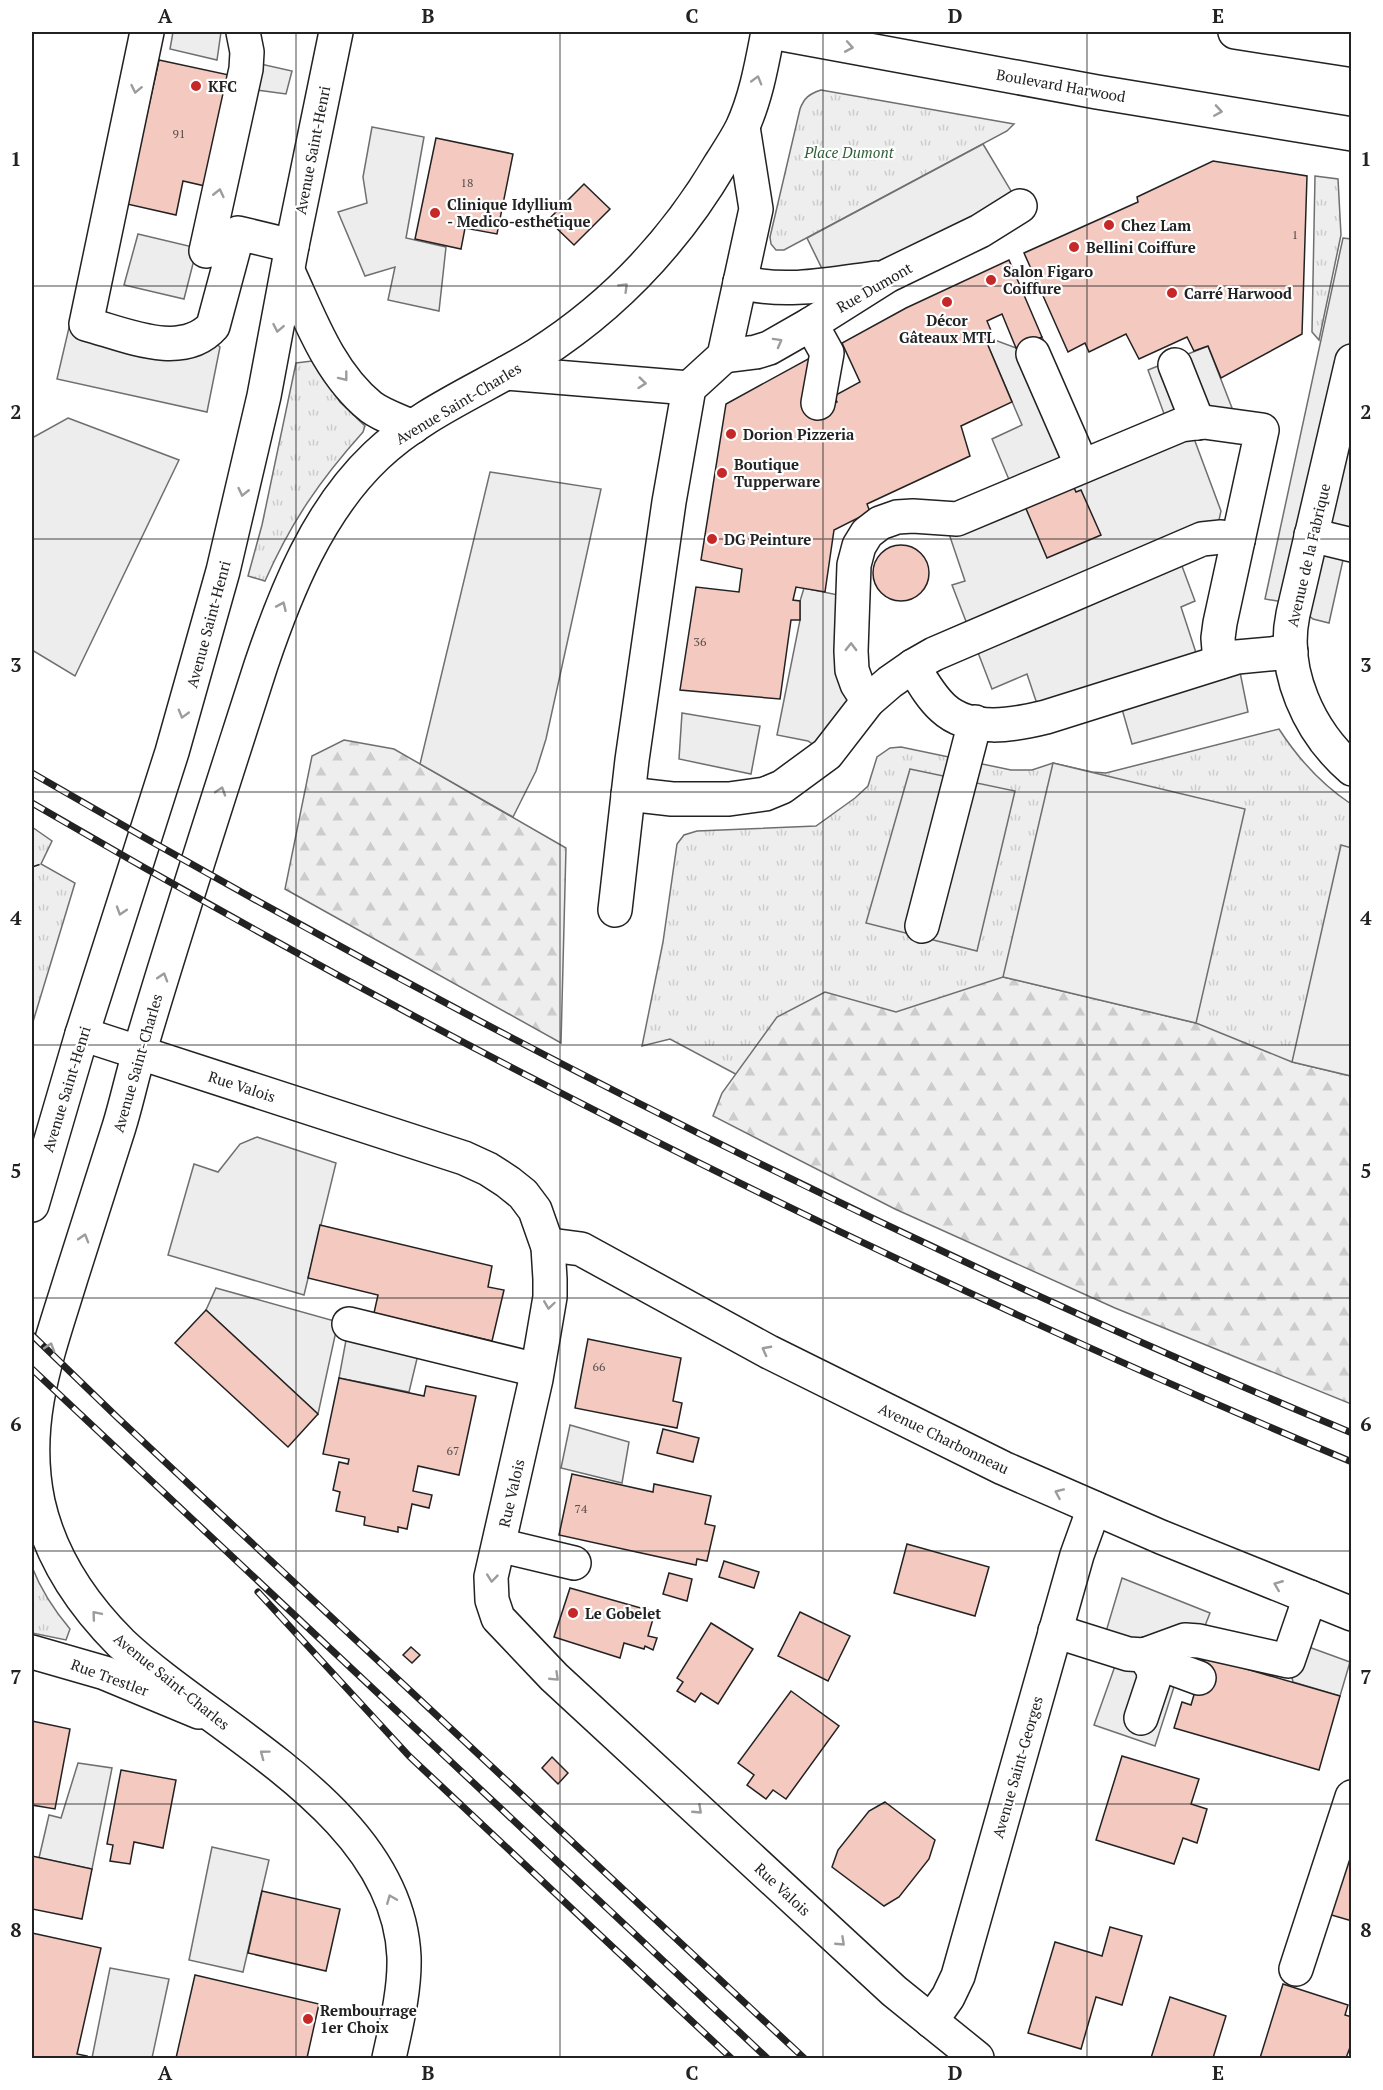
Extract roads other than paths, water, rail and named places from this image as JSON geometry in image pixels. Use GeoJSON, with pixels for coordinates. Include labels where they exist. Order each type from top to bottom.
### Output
{"type":"FeatureCollection","features":[{"type":"Feature","properties":{"kind":"main road"},"geometry":{"type":"LineString","coordinates":[[147,32],[86,324],[172,345],[192,342],[206,335],[213,326],[238,233],[290,258],[318,337],[333,362],[371,407],[413,428]]}},
{"type":"Feature","properties":{"kind":"main road"},"geometry":{"type":"LineString","coordinates":[[206,250],[246,69],[247,52],[243,32]]}},
{"type":"Feature","properties":{"kind":"main road","name":"Avenue Saint-Henri"},"geometry":{"type":"LineString","coordinates":[[32,1205],[82,1034],[172,752],[223,571],[264,396],[336,32]]}},
{"type":"Feature","properties":{"kind":"main road","name":"Avenue Saint-Charles"},"geometry":{"type":"LineString","coordinates":[[389,2058],[403,1978],[404,1956],[393,1903],[379,1873],[362,1848],[311,1792],[278,1764],[158,1674],[121,1642],[95,1614],[72,1583],[54,1552],[45,1528],[33,1473],[32,1420],[44,1366],[121,1121],[139,1053],[258,676],[286,597],[315,540],[335,506],[376,455],[413,428],[538,354],[579,325],[612,298],[669,241],[689,214],[742,127],[770,32]]}},
{"type":"Feature","properties":{"kind":"main road","name":"Boulevard Harwood"},"geometry":{"type":"LineString","coordinates":[[770,32],[1096,92],[1352,134]]}},
{"type":"Feature","properties":{"kind":"main road"},"geometry":{"type":"LineString","coordinates":[[1235,32],[1352,50]]}},
{"type":"Feature","properties":{"kind":"main road","name":"Avenue Saint-Charles"},"geometry":{"type":"LineString","coordinates":[[724,356],[756,209],[742,127]]}},
{"type":"Feature","properties":{"kind":"main road","name":"Rue Dumont"},"geometry":{"type":"LineString","coordinates":[[724,356],[769,348],[887,276],[980,231],[1020,206]]}},
{"type":"Feature","properties":{"kind":"main road"},"geometry":{"type":"LineString","coordinates":[[740,282],[757,286],[803,288],[887,276]]}},
{"type":"Feature","properties":{"kind":"main road"},"geometry":{"type":"LineString","coordinates":[[811,324],[827,353],[818,403]]}},
{"type":"Feature","properties":{"kind":"main road"},"geometry":{"type":"LineString","coordinates":[[1033,354],[1082,466]]}},
{"type":"Feature","properties":{"kind":"main road"},"geometry":{"type":"LineString","coordinates":[[615,910],[628,794],[669,502],[689,387],[724,356]]}},
{"type":"Feature","properties":{"kind":"main road","name":"Avenue de la Fabrique"},"geometry":{"type":"LineString","coordinates":[[1352,361],[1291,624],[1291,652],[1295,682],[1300,698],[1311,719],[1335,752],[1352,769]]}},
{"type":"Feature","properties":{"kind":"main road"},"geometry":{"type":"LineString","coordinates":[[1175,365],[1198,423]]}},
{"type":"Feature","properties":{"kind":"main road"},"geometry":{"type":"LineString","coordinates":[[506,373],[689,387]]}},
{"type":"Feature","properties":{"kind":"main road"},"geometry":{"type":"LineString","coordinates":[[868,701],[857,684],[852,670],[851,651],[854,565],[859,546],[867,533],[880,523],[897,517],[957,519],[1181,425],[1198,423],[1225,424],[1262,430],[1220,623],[1218,638],[1220,662]]}},
{"type":"Feature","properties":{"kind":"main road"},"geometry":{"type":"LineString","coordinates":[[1311,535],[1352,545]]}},
{"type":"Feature","properties":{"kind":"main road"},"geometry":{"type":"LineString","coordinates":[[628,794],[672,799],[729,800],[765,794],[782,787],[827,754],[868,701],[890,682],[934,654],[1202,539],[1221,537],[1238,540]]}},
{"type":"Feature","properties":{"kind":"main road"},"geometry":{"type":"LineString","coordinates":[[913,666],[933,697],[945,710],[968,721],[995,726],[1028,722],[1237,657],[1291,652]]}},
{"type":"Feature","properties":{"kind":"main road"},"geometry":{"type":"LineString","coordinates":[[922,926],[975,722]]}},
{"type":"Feature","properties":{"kind":"main road","name":"Rue Valois"},"geometry":{"type":"LineString","coordinates":[[82,1034],[438,1149],[488,1169],[523,1194],[536,1210],[548,1247],[550,1297],[537,1370],[491,1577],[494,1609],[504,1626],[554,1677],[894,1991],[977,2058]]}},
{"type":"Feature","properties":{"kind":"main road","name":"Avenue Charbonneau"},"geometry":{"type":"LineString","coordinates":[[548,1247],[581,1249],[769,1352],[1003,1468],[1094,1509],[1352,1614]]}},
{"type":"Feature","properties":{"kind":"main road"},"geometry":{"type":"LineString","coordinates":[[349,1324],[537,1370]]}},
{"type":"Feature","properties":{"kind":"main road","name":"Avenue Saint-Georges"},"geometry":{"type":"LineString","coordinates":[[931,2021],[948,1997],[958,1976],[1077,1555],[1094,1509]]}},
{"type":"Feature","properties":{"kind":"main road"},"geometry":{"type":"LineString","coordinates":[[498,1545],[574,1563]]}},
{"type":"Feature","properties":{"kind":"main road"},"geometry":{"type":"LineString","coordinates":[[1055,1632],[1128,1654],[1144,1655],[1185,1640],[1199,1641],[1265,1665],[1287,1661],[1310,1597]]}},
{"type":"Feature","properties":{"kind":"main road","name":"Rue Trestler"},"geometry":{"type":"LineString","coordinates":[[32,1652],[105,1673],[220,1721]]}},
{"type":"Feature","properties":{"kind":"main road"},"geometry":{"type":"LineString","coordinates":[[1144,1655],[1199,1678]]}},
{"type":"Feature","properties":{"kind":"main road"},"geometry":{"type":"LineString","coordinates":[[1141,1718],[1154,1679],[1153,1669],[1144,1655]]}},
{"type":"Feature","properties":{"kind":"main road"},"geometry":{"type":"LineString","coordinates":[[1296,1970],[1352,1797]]}},
{"type":"Feature","properties":{"kind":"railway"},"geometry":{"type":"LineString","coordinates":[[32,773],[354,954],[681,1124],[846,1206],[1014,1284],[1352,1433]]}},
{"type":"Feature","properties":{"kind":"railway"},"geometry":{"type":"LineString","coordinates":[[32,803],[354,984],[681,1154],[1014,1313],[1352,1462]]}},
{"type":"Feature","properties":{"kind":"railway"},"geometry":{"type":"LineString","coordinates":[[32,1335],[119,1419],[804,2058]]}},
{"type":"Feature","properties":{"kind":"railway"},"geometry":{"type":"LineString","coordinates":[[32,1369],[767,2058]]}},
{"type":"Feature","properties":{"kind":"railway"},"geometry":{"type":"LineString","coordinates":[[258,1592],[409,1756],[731,2058]]}},
{"type":"Feature","properties":{"kind":"place","name":"KFC"},"geometry":{"type":"Point","coordinates":[196,86]}},
{"type":"Feature","properties":{"kind":"place","name":"Clinique Idyllium - Medico-esthetique"},"geometry":{"type":"Point","coordinates":[435,213]}},
{"type":"Feature","properties":{"kind":"place","name":"Chez Lam"},"geometry":{"type":"Point","coordinates":[1109,225]}},
{"type":"Feature","properties":{"kind":"place","name":"Bellini Coiffure"},"geometry":{"type":"Point","coordinates":[1074,247]}},
{"type":"Feature","properties":{"kind":"place","name":"Salon Figaro Coiffure"},"geometry":{"type":"Point","coordinates":[991,280]}},
{"type":"Feature","properties":{"kind":"place","name":"Carré Harwood"},"geometry":{"type":"Point","coordinates":[1172,293]}},
{"type":"Feature","properties":{"kind":"place","name":"Décor Gâteaux MTL"},"geometry":{"type":"Point","coordinates":[947,302]}},
{"type":"Feature","properties":{"kind":"place","name":"Dorion Pizzeria"},"geometry":{"type":"Point","coordinates":[731,434]}},
{"type":"Feature","properties":{"kind":"place","name":"Boutique Tupperware"},"geometry":{"type":"Point","coordinates":[722,473]}},
{"type":"Feature","properties":{"kind":"place","name":"DG Peinture"},"geometry":{"type":"Point","coordinates":[712,539]}},
{"type":"Feature","properties":{"kind":"place","name":"Le Gobelet"},"geometry":{"type":"Point","coordinates":[573,1613]}},
{"type":"Feature","properties":{"kind":"place","name":"Rembourrage 1er Choix"},"geometry":{"type":"Point","coordinates":[308,2019]}},
{"type":"Feature","properties":{"kind":"park label","name":"Place Dumont"},"geometry":{"type":"Point","coordinates":[849,152]}}]}
